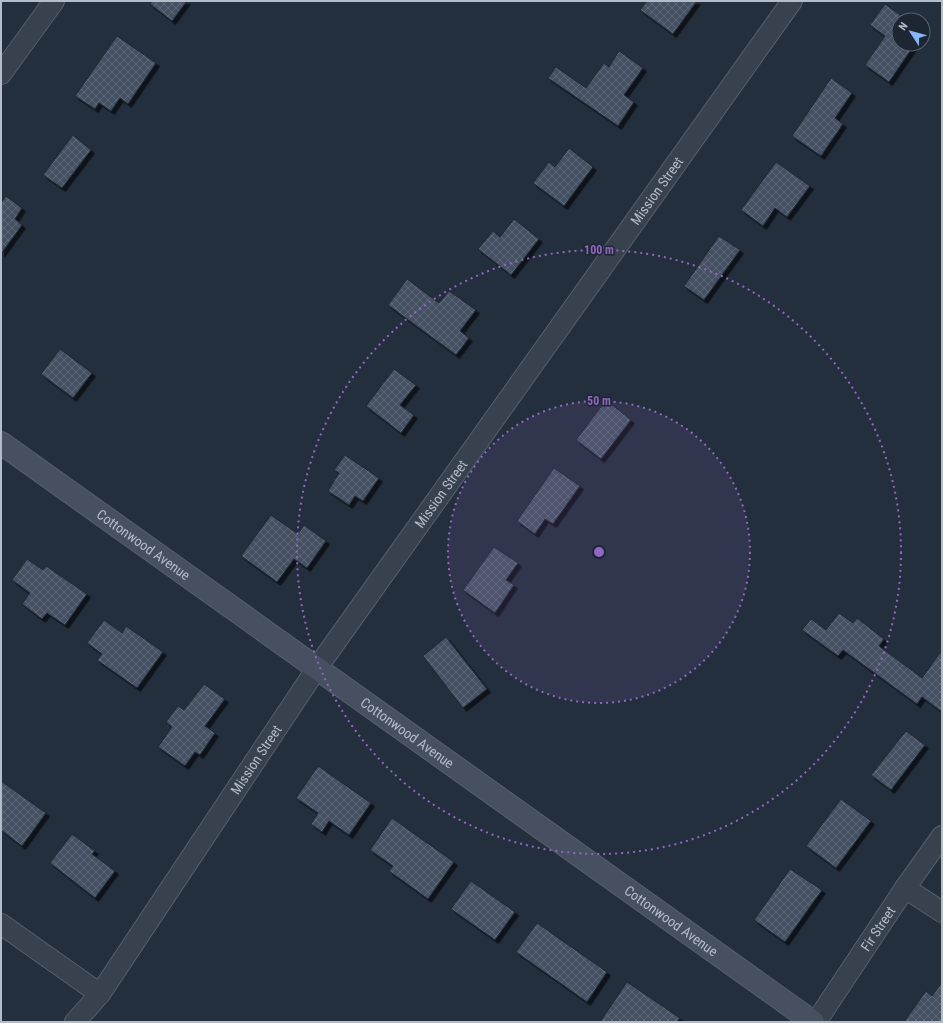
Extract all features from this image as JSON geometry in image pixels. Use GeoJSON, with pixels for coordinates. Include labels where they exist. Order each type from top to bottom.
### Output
{"type":"FeatureCollection","features":[{"type":"Feature","properties":{"kind":"street"},"geometry":{"type":"LineString","coordinates":[[1,74],[54,1]]}},
{"type":"Feature","properties":{"kind":"street","name":"Mission Street"},"geometry":{"type":"LineString","coordinates":[[75,1022],[100,994],[317,668],[792,1]]}},
{"type":"Feature","properties":{"kind":"street","name":"Cottonwood Avenue"},"geometry":{"type":"LineString","coordinates":[[1,443],[814,1022]]}},
{"type":"Feature","properties":{"kind":"street","name":"Fir Street"},"geometry":{"type":"LineString","coordinates":[[814,1022],[942,836]]}},
{"type":"Feature","properties":{"kind":"street"},"geometry":{"type":"LineString","coordinates":[[905,888],[942,912]]}},
{"type":"Feature","properties":{"kind":"street"},"geometry":{"type":"LineString","coordinates":[[1,924],[100,994]]}},
{"type":"Feature","properties":{"kind":"building"},"geometry":{"type":"Polygon","coordinates":[[[152,1],[187,1],[172,21],[150,4],[152,1]]]}},
{"type":"Feature","properties":{"kind":"building"},"geometry":{"type":"Polygon","coordinates":[[[647,1],[697,1],[673,34],[640,10],[647,1]]]}},
{"type":"Feature","properties":{"kind":"building"},"geometry":{"type":"Polygon","coordinates":[[[885,4],[896,12],[891,12],[891,52],[910,52],[889,82],[865,65],[885,36],[870,25],[885,4]]]}},
{"type":"Feature","properties":{"kind":"building"},"geometry":{"type":"Polygon","coordinates":[[[117,36],[156,63],[128,104],[120,98],[111,111],[99,103],[95,109],[75,96],[117,36]]]}},
{"type":"Feature","properties":{"kind":"building"},"geometry":{"type":"Polygon","coordinates":[[[619,51],[643,68],[624,95],[634,102],[618,126],[548,78],[556,67],[586,88],[604,63],[609,67],[619,51]]]}},
{"type":"Feature","properties":{"kind":"building"},"geometry":{"type":"Polygon","coordinates":[[[831,78],[852,93],[835,118],[843,124],[821,156],[792,136],[831,78]]]}},
{"type":"Feature","properties":{"kind":"building"},"geometry":{"type":"Polygon","coordinates":[[[73,135],[91,150],[62,188],[43,175],[73,135]]]}},
{"type":"Feature","properties":{"kind":"building"},"geometry":{"type":"Polygon","coordinates":[[[569,148],[593,167],[564,206],[533,183],[549,162],[555,167],[569,148]]]}},
{"type":"Feature","properties":{"kind":"building"},"geometry":{"type":"Polygon","coordinates":[[[776,162],[810,186],[787,217],[775,208],[763,226],[741,210],[776,162]]]}},
{"type":"Feature","properties":{"kind":"building"},"geometry":{"type":"Polygon","coordinates":[[[6,196],[22,208],[15,219],[22,225],[1,254],[1,203],[6,196]]]}},
{"type":"Feature","properties":{"kind":"building"},"geometry":{"type":"Polygon","coordinates":[[[514,219],[539,239],[511,275],[478,249],[493,231],[500,237],[514,219]]]}},
{"type":"Feature","properties":{"kind":"building"},"geometry":{"type":"Polygon","coordinates":[[[719,236],[740,250],[704,300],[684,286],[719,236]]]}},
{"type":"Feature","properties":{"kind":"building"},"geometry":{"type":"Polygon","coordinates":[[[407,279],[439,303],[449,291],[476,310],[460,331],[469,338],[456,355],[388,305],[407,279]]]}},
{"type":"Feature","properties":{"kind":"building"},"geometry":{"type":"Polygon","coordinates":[[[60,349],[92,373],[73,398],[41,374],[60,349]]]}},
{"type":"Feature","properties":{"kind":"building"},"geometry":{"type":"Polygon","coordinates":[[[394,369],[416,385],[400,405],[414,415],[401,433],[366,406],[394,369]]]}},
{"type":"Feature","properties":{"kind":"building"},"geometry":{"type":"Polygon","coordinates":[[[606,400],[631,420],[601,459],[576,440],[606,400]]]}},
{"type":"Feature","properties":{"kind":"building"},"geometry":{"type":"Polygon","coordinates":[[[345,455],[379,478],[363,501],[355,496],[349,505],[328,491],[339,473],[334,470],[345,455]]]}},
{"type":"Feature","properties":{"kind":"building"},"geometry":{"type":"Polygon","coordinates":[[[554,468],[580,486],[553,524],[545,519],[535,534],[517,521],[554,468]]]}},
{"type":"Feature","properties":{"kind":"building"},"geometry":{"type":"Polygon","coordinates":[[[271,515],[298,534],[304,525],[326,541],[307,568],[294,559],[277,582],[241,556],[271,515]]]}},
{"type":"Feature","properties":{"kind":"building"},"geometry":{"type":"Polygon","coordinates":[[[494,547],[518,563],[506,580],[514,585],[495,613],[463,590],[494,547]]]}},
{"type":"Feature","properties":{"kind":"building"},"geometry":{"type":"Polygon","coordinates":[[[27,559],[43,570],[46,566],[87,594],[65,625],[47,613],[42,619],[22,604],[30,593],[12,580],[27,559]]]}},
{"type":"Feature","properties":{"kind":"building"},"geometry":{"type":"Polygon","coordinates":[[[839,613],[853,623],[857,618],[884,639],[879,646],[922,678],[942,650],[942,712],[922,697],[917,704],[843,650],[838,656],[802,630],[811,619],[826,630],[839,613]]]}},
{"type":"Feature","properties":{"kind":"building"},"geometry":{"type":"Polygon","coordinates":[[[104,620],[122,633],[126,626],[163,652],[137,688],[97,660],[102,654],[87,643],[104,620]]]}},
{"type":"Feature","properties":{"kind":"building"},"geometry":{"type":"Polygon","coordinates":[[[446,637],[487,689],[463,708],[423,656],[446,637]]]}},
{"type":"Feature","properties":{"kind":"building"},"geometry":{"type":"Polygon","coordinates":[[[204,684],[225,699],[205,726],[215,733],[200,755],[195,752],[185,766],[158,747],[172,727],[166,722],[178,706],[184,710],[204,684]]]}},
{"type":"Feature","properties":{"kind":"building"},"geometry":{"type":"Polygon","coordinates":[[[906,731],[925,745],[891,790],[871,775],[906,731]]]}},
{"type":"Feature","properties":{"kind":"building"},"geometry":{"type":"Polygon","coordinates":[[[318,766],[371,803],[349,835],[329,821],[322,832],[311,824],[318,813],[296,798],[318,766]]]}},
{"type":"Feature","properties":{"kind":"building"},"geometry":{"type":"Polygon","coordinates":[[[1,781],[46,813],[22,846],[1,830],[1,781]]]}},
{"type":"Feature","properties":{"kind":"building"},"geometry":{"type":"Polygon","coordinates":[[[841,799],[871,821],[836,868],[806,846],[841,799]]]}},
{"type":"Feature","properties":{"kind":"building"},"geometry":{"type":"Polygon","coordinates":[[[392,818],[454,862],[428,899],[389,871],[393,866],[370,850],[392,818]]]}},
{"type":"Feature","properties":{"kind":"building"},"geometry":{"type":"Polygon","coordinates":[[[72,834],[95,851],[92,854],[115,871],[95,898],[50,863],[72,834]]]}},
{"type":"Feature","properties":{"kind":"building"},"geometry":{"type":"Polygon","coordinates":[[[790,869],[822,890],[785,942],[754,920],[790,869]]]}},
{"type":"Feature","properties":{"kind":"building"},"geometry":{"type":"Polygon","coordinates":[[[471,881],[515,912],[495,940],[451,909],[471,881]]]}},
{"type":"Feature","properties":{"kind":"building"},"geometry":{"type":"Polygon","coordinates":[[[537,923],[607,972],[587,1002],[516,952],[537,923]]]}},
{"type":"Feature","properties":{"kind":"building"},"geometry":{"type":"Polygon","coordinates":[[[627,982],[680,1018],[677,1022],[600,1022],[627,982]]]}},
{"type":"Feature","properties":{"kind":"building"},"geometry":{"type":"Polygon","coordinates":[[[942,982],[942,1022],[904,1022],[926,991],[932,996],[942,982]]]}}]}
